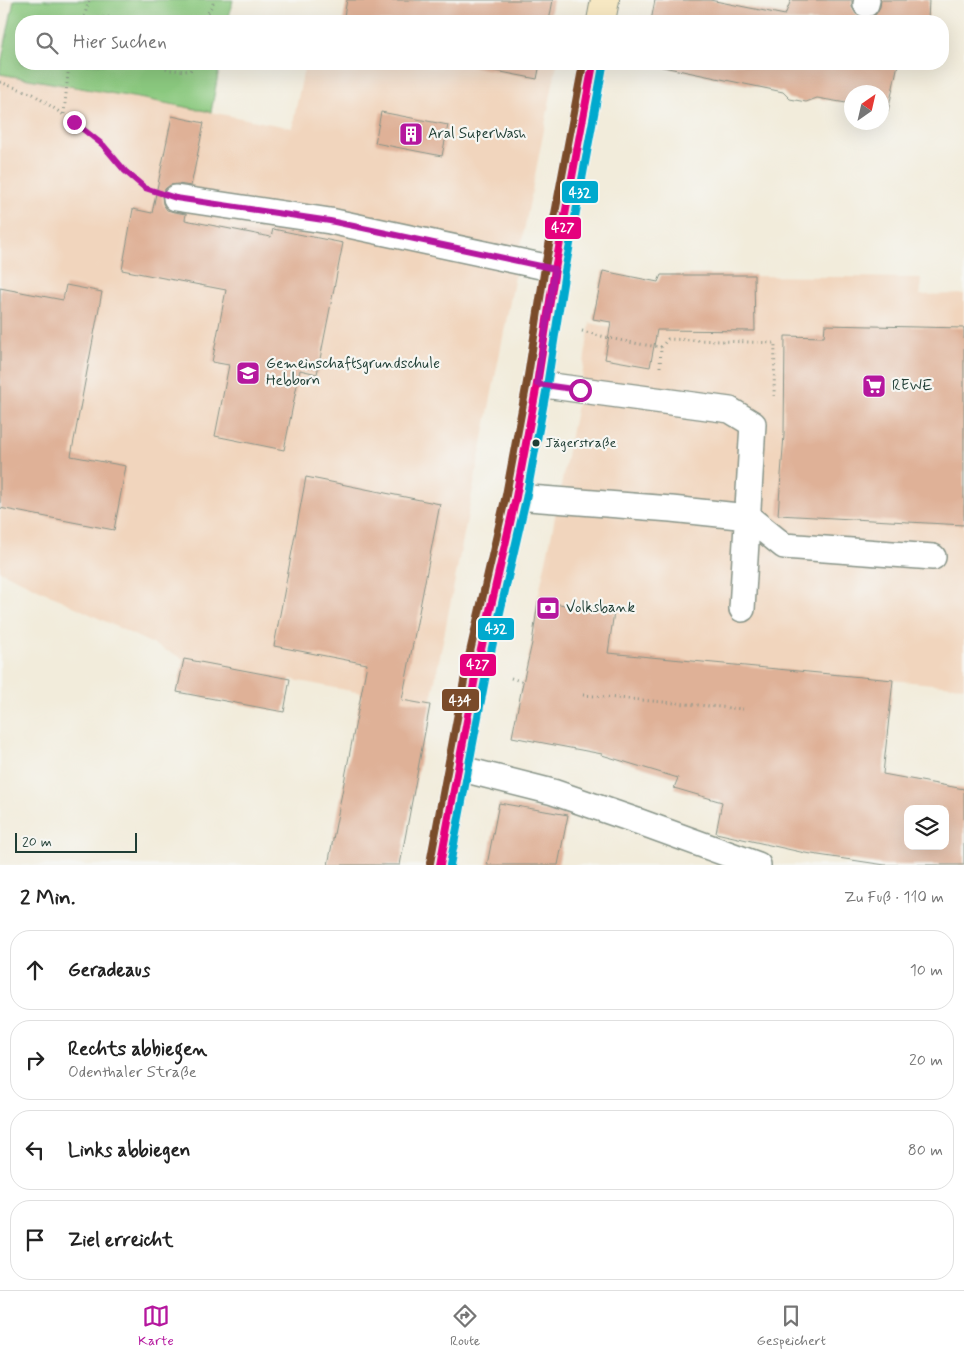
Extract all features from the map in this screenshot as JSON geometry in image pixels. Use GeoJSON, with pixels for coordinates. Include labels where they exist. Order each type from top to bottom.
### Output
{"type":"FeatureCollection","features":[{"type":"Feature","properties":{"kind":"main road"},"geometry":{"type":"LineString","coordinates":[[602,15],[605,0]]}},
{"type":"Feature","properties":{"kind":"main road"},"geometry":{"type":"LineString","coordinates":[[440,865],[477,668],[516,497],[591,70]]}},
{"type":"Feature","properties":{"kind":"lane"},"geometry":{"type":"LineString","coordinates":[[176,198],[330,221],[555,269]]}},
{"type":"Feature","properties":{"kind":"lane"},"geometry":{"type":"LineString","coordinates":[[537,384],[730,410],[753,424],[742,609]]}},
{"type":"Feature","properties":{"kind":"lane"},"geometry":{"type":"LineString","coordinates":[[516,497],[748,517],[784,546],[933,557]]}},
{"type":"Feature","properties":{"kind":"lane"},"geometry":{"type":"LineString","coordinates":[[458,768],[553,792],[758,865]]}},
{"type":"Feature","properties":{"kind":"path"},"geometry":{"type":"LineString","coordinates":[[84,15],[89,0]]}},
{"type":"Feature","properties":{"kind":"path"},"geometry":{"type":"LineString","coordinates":[[207,15],[214,0]]}},
{"type":"Feature","properties":{"kind":"path"},"geometry":{"type":"LineString","coordinates":[[64,115],[68,70]]}},
{"type":"Feature","properties":{"kind":"path"},"geometry":{"type":"LineString","coordinates":[[170,70],[191,70]]}},
{"type":"Feature","properties":{"kind":"path"},"geometry":{"type":"LineString","coordinates":[[0,82],[33,94],[64,115],[103,145],[125,171],[145,188],[176,198]]}},
{"type":"Feature","properties":{"kind":"path"},"geometry":{"type":"LineString","coordinates":[[547,323],[610,338],[661,346]]}},
{"type":"Feature","properties":{"kind":"path"},"geometry":{"type":"LineString","coordinates":[[660,372],[661,346],[668,338],[775,343],[774,398]]}},
{"type":"Feature","properties":{"kind":"path"},"geometry":{"type":"LineString","coordinates":[[584,695],[743,709]]}},
{"type":"Feature","properties":{"kind":"shaded area","name":"Gemeinschaftsgrundschule Hebborn"},"geometry":{"type":"Polygon","coordinates":[[[304,70],[556,70],[430,706],[184,659],[0,571],[0,74],[144,99],[292,128],[304,70]]]}},
{"type":"Feature","properties":{"kind":"shaded area"},"geometry":{"type":"Polygon","coordinates":[[[664,275],[921,278],[920,295],[964,294],[964,687],[608,653],[546,602],[537,602],[580,390],[590,323],[652,335],[664,275]]]}},
{"type":"Feature","properties":{"kind":"green space"},"geometry":{"type":"Polygon","coordinates":[[[14,0],[233,0],[229,15],[15,15],[15,70],[219,70],[211,112],[0,74],[14,0]]]}},
{"type":"Feature","properties":{"kind":"building"},"geometry":{"type":"Polygon","coordinates":[[[347,0],[553,0],[550,15],[344,15],[347,0]]]}},
{"type":"Feature","properties":{"kind":"building"},"geometry":{"type":"Polygon","coordinates":[[[655,0],[710,0],[785,15],[652,15],[655,0]]]}},
{"type":"Feature","properties":{"kind":"building"},"geometry":{"type":"Polygon","coordinates":[[[791,0],[852,0],[852,7],[858,15],[785,15],[791,0]]]}},
{"type":"Feature","properties":{"kind":"building"},"geometry":{"type":"Polygon","coordinates":[[[881,0],[929,0],[928,15],[874,15],[880,7],[881,0]]]}},
{"type":"Feature","properties":{"kind":"building"},"geometry":{"type":"Polygon","coordinates":[[[491,70],[539,70],[537,79],[491,70]]]}},
{"type":"Feature","properties":{"kind":"building"},"geometry":{"type":"Polygon","coordinates":[[[678,70],[897,70],[889,106],[889,85],[844,85],[844,103],[817,98],[806,102],[790,99],[783,92],[678,70]]]}},
{"type":"Feature","properties":{"kind":"building","name":"Aral SuperWash"},"geometry":{"type":"Polygon","coordinates":[[[381,112],[448,125],[442,156],[375,143],[381,112]]]}},
{"type":"Feature","properties":{"kind":"building"},"geometry":{"type":"Polygon","coordinates":[[[172,116],[204,123],[191,186],[178,184],[170,185],[165,189],[162,196],[163,204],[167,210],[186,214],[185,220],[271,237],[273,229],[343,243],[317,374],[300,370],[284,450],[215,436],[229,365],[212,362],[226,290],[122,270],[133,209],[152,213],[172,116]]]}},
{"type":"Feature","properties":{"kind":"building"},"geometry":{"type":"Polygon","coordinates":[[[603,271],[658,282],[661,275],[754,275],[755,331],[657,330],[650,367],[605,359],[611,322],[593,319],[603,271]]]}},
{"type":"Feature","properties":{"kind":"building"},"geometry":{"type":"Polygon","coordinates":[[[66,285],[102,292],[71,456],[126,466],[114,530],[0,508],[0,288],[63,300],[66,285]]]}},
{"type":"Feature","properties":{"kind":"building","name":"REWE"},"geometry":{"type":"Polygon","coordinates":[[[825,325],[964,328],[964,525],[778,515],[784,435],[785,336],[824,337],[825,325]]]}},
{"type":"Feature","properties":{"kind":"building"},"geometry":{"type":"Polygon","coordinates":[[[306,477],[440,504],[402,700],[430,705],[400,865],[328,865],[367,664],[274,646],[306,477]]]}},
{"type":"Feature","properties":{"kind":"building"},"geometry":{"type":"Polygon","coordinates":[[[538,601],[614,612],[608,653],[893,680],[883,774],[964,789],[964,865],[885,865],[805,853],[716,833],[722,802],[674,788],[678,778],[602,754],[512,737],[532,643],[538,601]]]}},
{"type":"Feature","properties":{"kind":"building"},"geometry":{"type":"Polygon","coordinates":[[[184,659],[290,679],[284,712],[177,692],[184,659]]]}},
{"type":"Feature","properties":{"kind":"building"},"geometry":{"type":"Polygon","coordinates":[[[499,803],[568,815],[558,865],[487,865],[499,803]]]}},
{"type":"Feature","properties":{"kind":"transit line","name":"434"},"geometry":{"type":"LineString","coordinates":[[430,863],[467,665],[506,495],[527,382],[545,267],[582,70]]}},
{"type":"Feature","properties":{"kind":"transit line","name":"427"},"geometry":{"type":"LineString","coordinates":[[440,865],[477,667],[516,497],[592,70]]}},
{"type":"Feature","properties":{"kind":"transit line","name":"432"},"geometry":{"type":"LineString","coordinates":[[450,865],[487,669],[526,499],[547,386],[565,271],[602,70]]}},
{"type":"Feature","properties":{"kind":"place","name":"Aral SuperWash"},"geometry":{"type":"Point","coordinates":[411,134]}},
{"type":"Feature","properties":{"kind":"place","name":"Gemeinschaftsgrundschule Hebborn"},"geometry":{"type":"Point","coordinates":[248,373]}},
{"type":"Feature","properties":{"kind":"place","name":"REWE"},"geometry":{"type":"Point","coordinates":[874,386]}},
{"type":"Feature","properties":{"kind":"place","name":"Jägerstraße"},"geometry":{"type":"Point","coordinates":[536,443]}},
{"type":"Feature","properties":{"kind":"place","name":"Volksbank"},"geometry":{"type":"Point","coordinates":[548,608]}},
{"type":"Feature","properties":{"kind":"route"},"geometry":{"type":"LineString","coordinates":[[74,122],[103,145],[125,171],[145,188],[176,198],[330,221],[555,269],[537,384],[580,390]]}}]}
